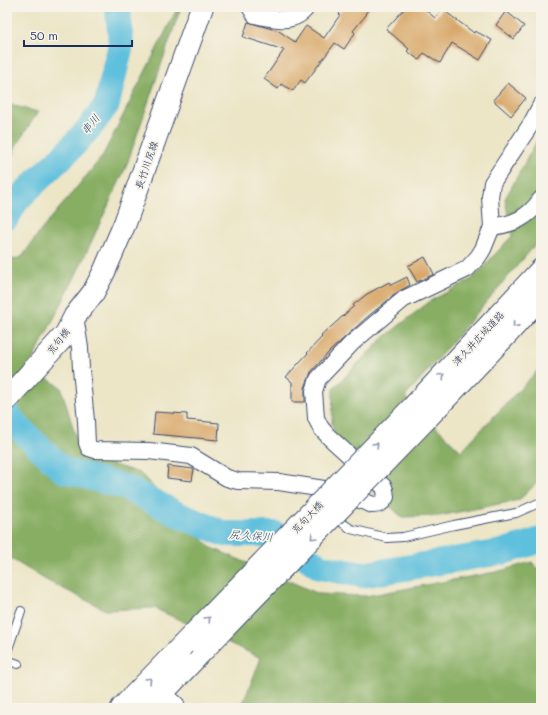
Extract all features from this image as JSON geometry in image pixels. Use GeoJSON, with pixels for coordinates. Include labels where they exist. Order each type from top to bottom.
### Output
{"type":"FeatureCollection","features":[{"type":"Feature","properties":{"kind":"main road","name":"長竹川尻線"},"geometry":{"type":"LineString","coordinates":[[66,326],[98,285],[118,241],[202,7]]}},
{"type":"Feature","properties":{"kind":"main road","name":"津久井広域道路"},"geometry":{"type":"LineString","coordinates":[[421,411],[541,270]]}},
{"type":"Feature","properties":{"kind":"main road","name":"津久井広域道路"},"geometry":{"type":"LineString","coordinates":[[421,411],[508,333],[541,296]]}},
{"type":"Feature","properties":{"kind":"main road","name":"荒句橋"},"geometry":{"type":"LineString","coordinates":[[7,381],[66,326]]}},
{"type":"Feature","properties":{"kind":"main road","name":"荒句橋"},"geometry":{"type":"LineString","coordinates":[[7,399],[66,326]]}},
{"type":"Feature","properties":{"kind":"main road","name":"荒句大橋"},"geometry":{"type":"LineString","coordinates":[[122,708],[181,647],[421,411]]}},
{"type":"Feature","properties":{"kind":"main road","name":"荒句大橋"},"geometry":{"type":"LineString","coordinates":[[162,703],[203,650],[421,411]]}},
{"type":"Feature","properties":{"kind":"street"},"geometry":{"type":"LineString","coordinates":[[250,7],[254,14],[284,20],[300,15],[308,7]]}},
{"type":"Feature","properties":{"kind":"street"},"geometry":{"type":"LineString","coordinates":[[66,326],[80,348],[82,390],[85,406],[87,443],[89,448],[95,450],[149,451],[191,456],[227,478],[312,486],[337,491],[373,504],[380,504],[384,500],[386,494],[384,487],[345,453],[321,428],[316,418],[314,391],[318,379],[352,343],[404,299],[467,269],[478,257],[492,227],[490,197],[492,183],[531,124],[541,105]]}},
{"type":"Feature","properties":{"kind":"street"},"geometry":{"type":"LineString","coordinates":[[492,227],[521,219],[529,214],[541,199]]}},
{"type":"Feature","properties":{"kind":"lane"},"geometry":{"type":"LineString","coordinates":[[312,486],[326,510],[336,520],[351,529],[387,538],[403,538],[454,525],[516,513],[541,502]]}},
{"type":"Feature","properties":{"kind":"lane"},"geometry":{"type":"LineString","coordinates":[[7,652],[21,611]]}},
{"type":"Feature","properties":{"kind":"lane"},"geometry":{"type":"LineString","coordinates":[[7,660],[18,664]]}},
{"type":"Feature","properties":{"kind":"green space"},"geometry":{"type":"Polygon","coordinates":[[[178,7],[181,7],[126,167],[75,277],[32,361],[7,390],[7,261],[22,257],[38,234],[102,157],[178,7]]]}},
{"type":"Feature","properties":{"kind":"green space"},"geometry":{"type":"Polygon","coordinates":[[[7,104],[38,112],[17,144],[7,167],[7,104]]]}},
{"type":"Feature","properties":{"kind":"green space"},"geometry":{"type":"Polygon","coordinates":[[[541,133],[541,238],[405,397],[461,451],[541,367],[541,479],[519,500],[439,516],[402,517],[342,463],[332,424],[333,389],[381,340],[430,301],[472,279],[512,236],[505,199],[541,133]]]}},
{"type":"Feature","properties":{"kind":"green space"},"geometry":{"type":"Polygon","coordinates":[[[43,376],[61,387],[81,455],[140,473],[210,547],[319,594],[366,596],[496,572],[532,562],[541,573],[541,708],[241,708],[261,658],[154,608],[106,610],[46,580],[8,557],[7,416],[43,376]]]}},
{"type":"Feature","properties":{"kind":"building"},"geometry":{"type":"Polygon","coordinates":[[[344,7],[370,7],[365,14],[366,15],[353,31],[355,33],[344,49],[335,43],[305,83],[301,80],[293,91],[281,84],[278,89],[264,79],[284,50],[243,37],[248,22],[279,31],[295,42],[306,26],[324,38],[344,7]]]}},
{"type":"Feature","properties":{"kind":"building"},"geometry":{"type":"Polygon","coordinates":[[[406,7],[422,7],[435,18],[442,9],[474,33],[475,31],[492,40],[480,60],[452,43],[440,63],[424,53],[419,60],[407,51],[409,49],[386,29],[406,7]]]}},
{"type":"Feature","properties":{"kind":"building"},"geometry":{"type":"Polygon","coordinates":[[[506,11],[524,26],[514,39],[496,25],[506,11]]]}},
{"type":"Feature","properties":{"kind":"building"},"geometry":{"type":"Polygon","coordinates":[[[508,83],[526,98],[511,116],[493,100],[508,83]]]}},
{"type":"Feature","properties":{"kind":"building"},"geometry":{"type":"Polygon","coordinates":[[[425,257],[434,274],[417,282],[408,266],[425,257]]]}},
{"type":"Feature","properties":{"kind":"building"},"geometry":{"type":"Polygon","coordinates":[[[407,277],[410,285],[398,292],[366,318],[329,352],[311,372],[305,388],[305,402],[292,402],[292,382],[286,377],[322,337],[321,336],[354,306],[353,305],[367,294],[389,282],[391,285],[407,277]]]}},
{"type":"Feature","properties":{"kind":"building"},"geometry":{"type":"Polygon","coordinates":[[[155,412],[187,414],[187,420],[219,423],[218,440],[153,434],[155,412]]]}},
{"type":"Feature","properties":{"kind":"building"},"geometry":{"type":"Polygon","coordinates":[[[168,466],[194,469],[192,481],[167,478],[168,466]]]}},
{"type":"Feature","properties":{"kind":"waterway","name":"串川"},"geometry":{"type":"LineString","coordinates":[[7,217],[17,200],[70,149],[91,126],[107,104],[121,44],[118,7]]}},
{"type":"Feature","properties":{"kind":"waterway","name":"尻久保川"},"geometry":{"type":"LineString","coordinates":[[7,413],[17,426],[63,470],[125,487],[177,514],[225,534],[275,534],[320,567],[362,575],[502,552],[541,540]]}}]}
